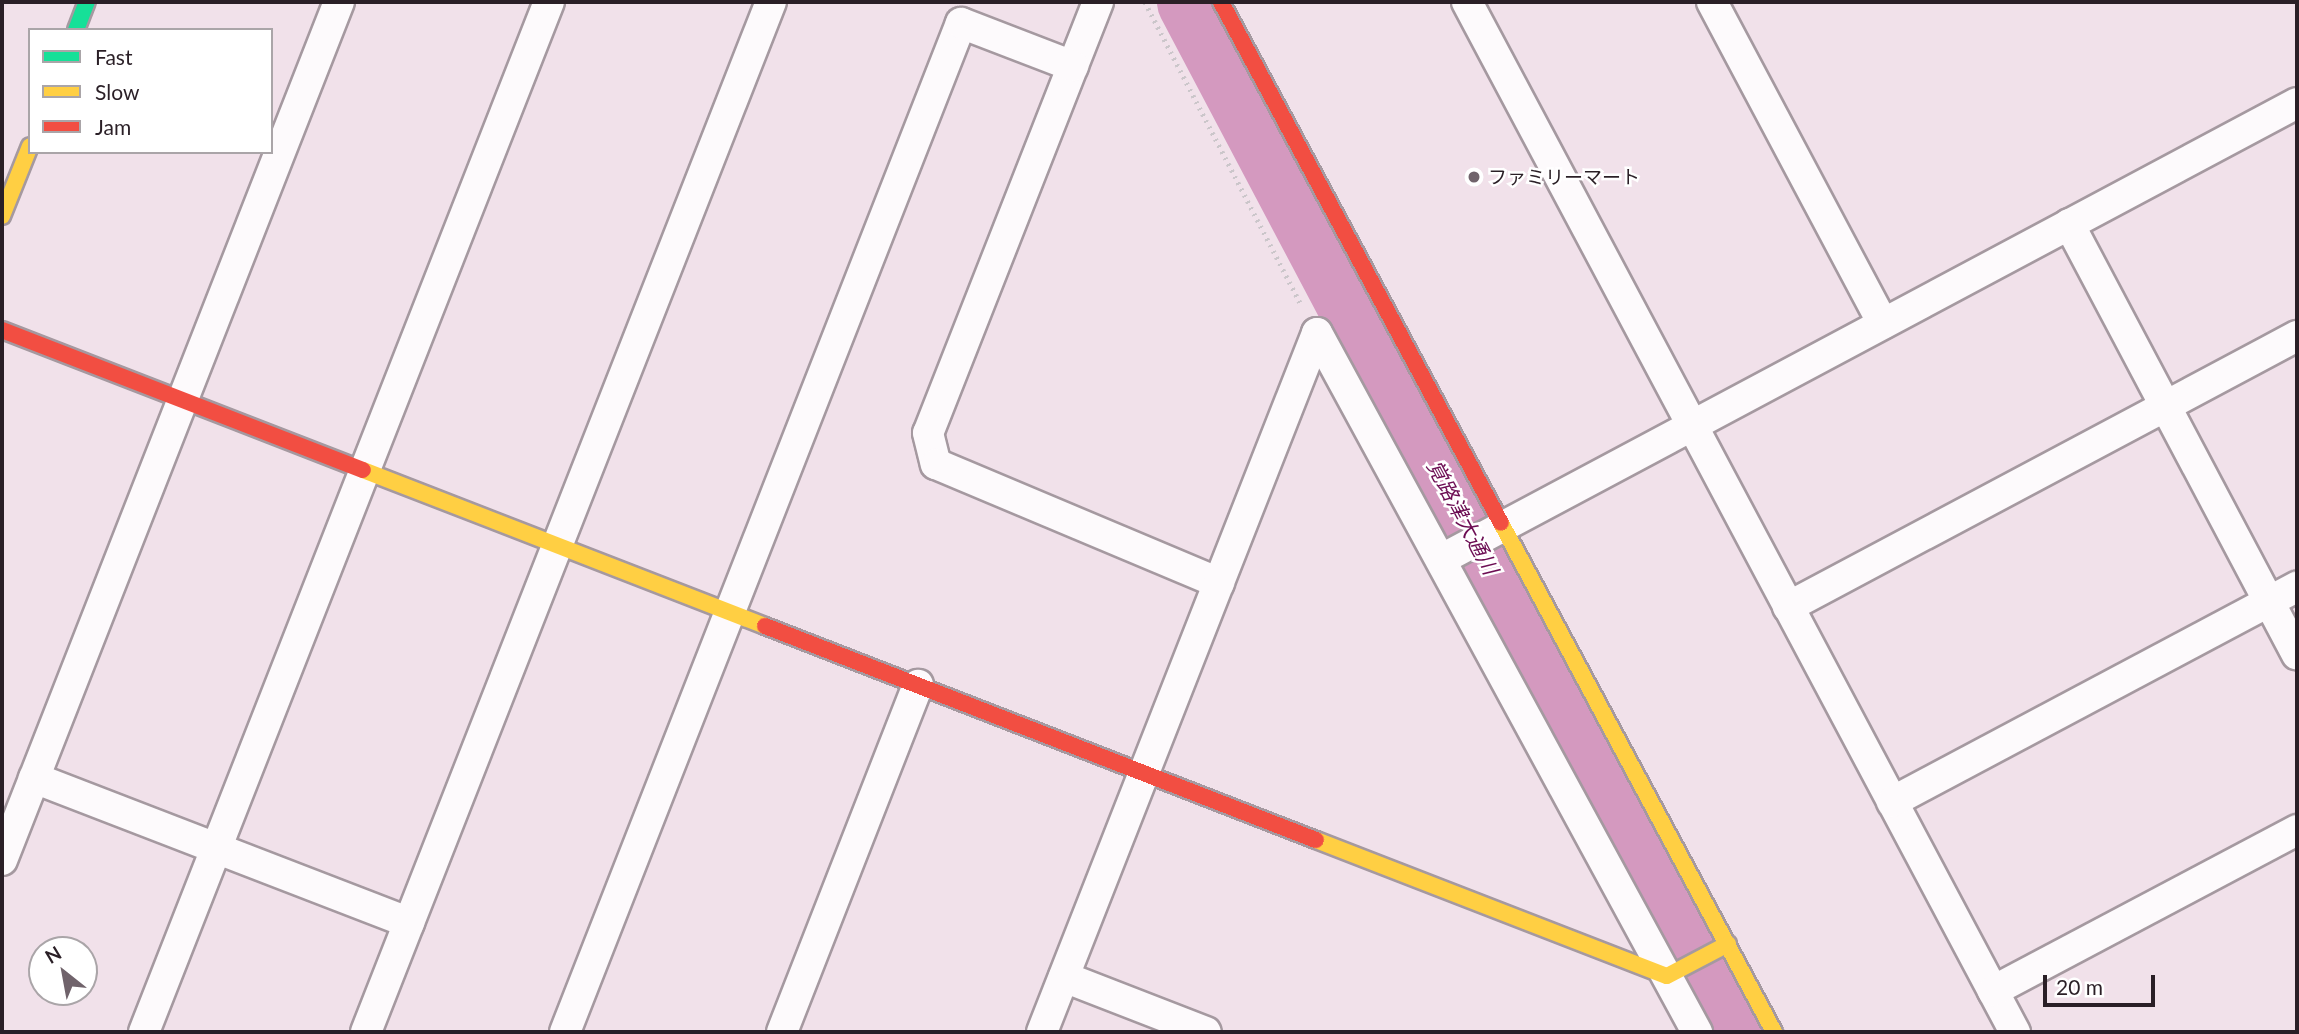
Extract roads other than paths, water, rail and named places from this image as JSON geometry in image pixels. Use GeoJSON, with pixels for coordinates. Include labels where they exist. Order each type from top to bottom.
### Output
{"type":"FeatureCollection","features":[{"type":"Feature","properties":{"kind":"street"},"geometry":{"type":"LineString","coordinates":[[77,28],[87,2]]}},
{"type":"Feature","properties":{"kind":"street"},"geometry":{"type":"LineString","coordinates":[[2,860],[339,2]]}},
{"type":"Feature","properties":{"kind":"street"},"geometry":{"type":"LineString","coordinates":[[144,1032],[549,2]]}},
{"type":"Feature","properties":{"kind":"street"},"geometry":{"type":"LineString","coordinates":[[366,1032],[771,2]]}},
{"type":"Feature","properties":{"kind":"street"},"geometry":{"type":"LineString","coordinates":[[1098,2],[928,433],[936,464],[1219,583]]}},
{"type":"Feature","properties":{"kind":"street"},"geometry":{"type":"LineString","coordinates":[[1221,2],[1774,1032]]}},
{"type":"Feature","properties":{"kind":"street"},"geometry":{"type":"LineString","coordinates":[[1467,2],[2015,1032]]}},
{"type":"Feature","properties":{"kind":"street"},"geometry":{"type":"LineString","coordinates":[[1712,2],[1883,323]]}},
{"type":"Feature","properties":{"kind":"street"},"geometry":{"type":"LineString","coordinates":[[565,1032],[961,23],[1073,66]]}},
{"type":"Feature","properties":{"kind":"street"},"geometry":{"type":"LineString","coordinates":[[1442,559],[2297,103]]}},
{"type":"Feature","properties":{"kind":"street"},"geometry":{"type":"LineString","coordinates":[[2,216],[28,151]]}},
{"type":"Feature","properties":{"kind":"street"},"geometry":{"type":"LineString","coordinates":[[2069,224],[2297,654]]}},
{"type":"Feature","properties":{"kind":"street"},"geometry":{"type":"LineString","coordinates":[[2,330],[1667,976],[1728,944]]}},
{"type":"Feature","properties":{"kind":"street"},"geometry":{"type":"LineString","coordinates":[[1042,1032],[1317,334],[1442,559],[1697,1032]]}},
{"type":"Feature","properties":{"kind":"street"},"geometry":{"type":"LineString","coordinates":[[1788,607],[2297,336]]}},
{"type":"Feature","properties":{"kind":"street"},"geometry":{"type":"LineString","coordinates":[[1892,802],[2297,587]]}},
{"type":"Feature","properties":{"kind":"street"},"geometry":{"type":"LineString","coordinates":[[782,1032],[918,685]]}},
{"type":"Feature","properties":{"kind":"street"},"geometry":{"type":"LineString","coordinates":[[34,778],[409,923]]}},
{"type":"Feature","properties":{"kind":"street"},"geometry":{"type":"LineString","coordinates":[[1993,992],[2297,830]]}},
{"type":"Feature","properties":{"kind":"street"},"geometry":{"type":"LineString","coordinates":[[1064,977],[1206,1032]]}},
{"type":"Feature","properties":{"kind":"waterway","name":"覚路津大通川"},"geometry":{"type":"LineString","coordinates":[[1191,2],[1735,1032]]}},
{"type":"Feature","properties":{"kind":"place","name":"ファミリーマート"},"geometry":{"type":"Point","coordinates":[1474,177]}}]}
